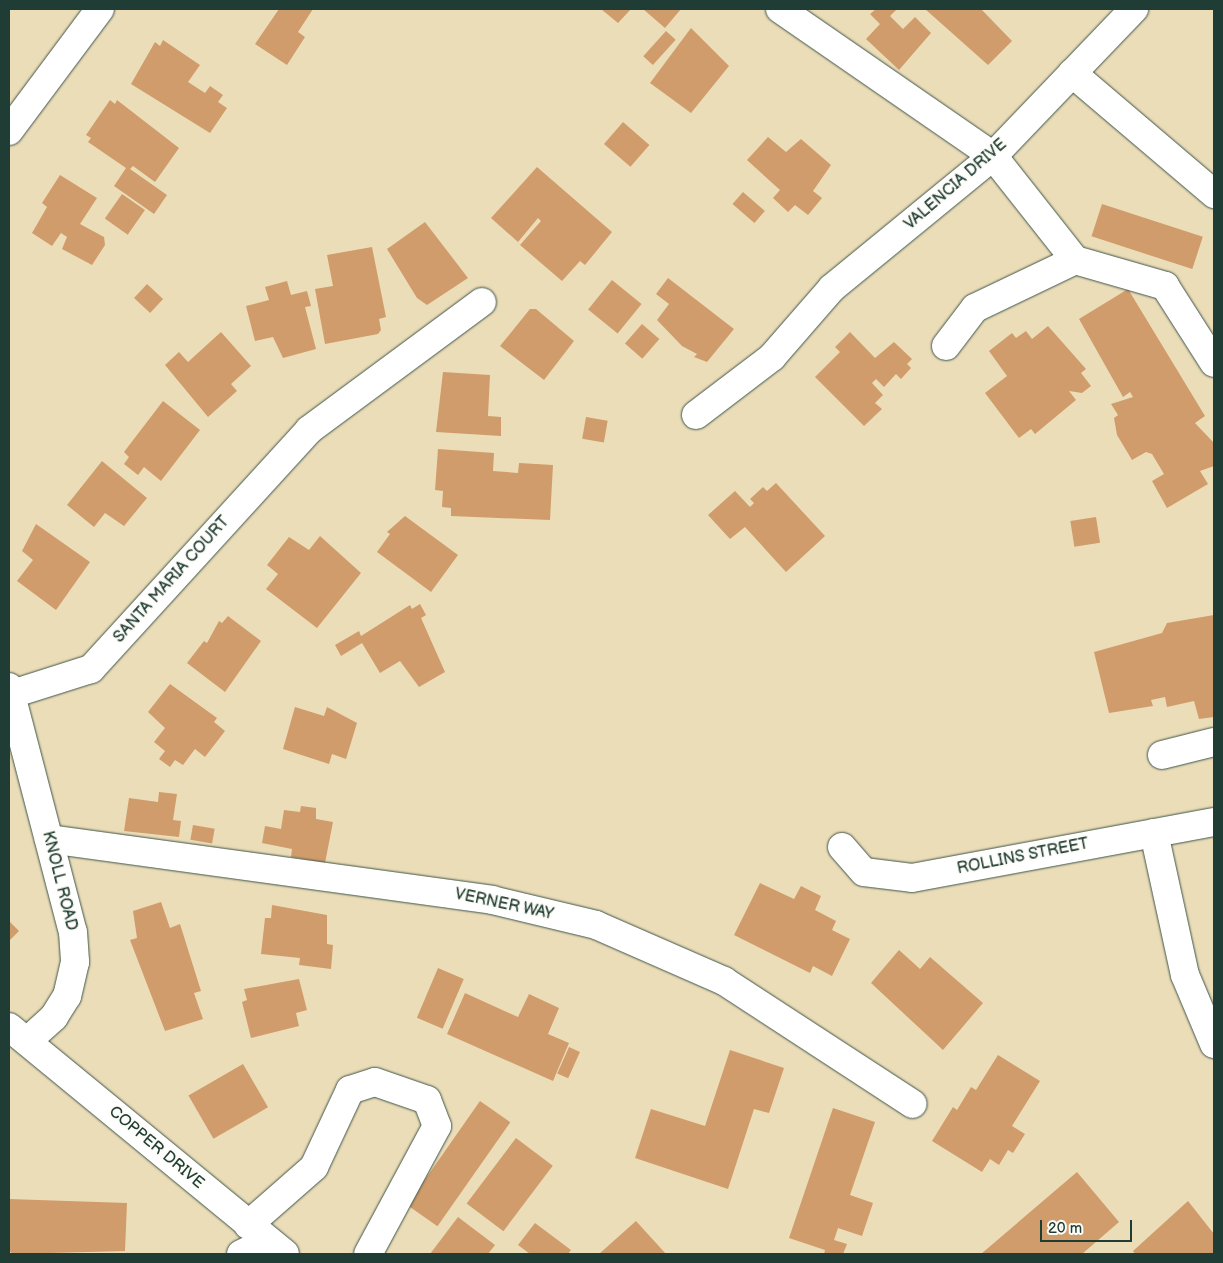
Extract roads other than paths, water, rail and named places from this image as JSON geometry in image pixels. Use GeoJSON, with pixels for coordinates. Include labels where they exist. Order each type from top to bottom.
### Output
{"type":"FeatureCollection","features":[{"type":"Feature","properties":{"kind":"street"},"geometry":{"type":"LineString","coordinates":[[9,131],[100,9]]}},
{"type":"Feature","properties":{"kind":"street"},"geometry":{"type":"LineString","coordinates":[[780,9],[993,156],[1074,260],[1165,286],[1214,364]]}},
{"type":"Feature","properties":{"kind":"street","name":"VALENCIA DRIVE"},"geometry":{"type":"LineString","coordinates":[[696,415],[772,357],[832,288],[993,156],[1134,9]]}},
{"type":"Feature","properties":{"kind":"street"},"geometry":{"type":"LineString","coordinates":[[1072,73],[1214,194]]}},
{"type":"Feature","properties":{"kind":"street"},"geometry":{"type":"LineString","coordinates":[[946,346],[975,308],[1074,260]]}},
{"type":"Feature","properties":{"kind":"street","name":"SANTA MARIA COURT"},"geometry":{"type":"LineString","coordinates":[[10,690],[91,669],[309,430],[482,302]]}},
{"type":"Feature","properties":{"kind":"street","name":"KNOLL ROAD"},"geometry":{"type":"LineString","coordinates":[[10,690],[73,932],[75,962],[67,996],[54,1018],[18,1034]]}},
{"type":"Feature","properties":{"kind":"street"},"geometry":{"type":"LineString","coordinates":[[1162,756],[1214,742]]}},
{"type":"Feature","properties":{"kind":"street","name":"ROLLINS STREET"},"geometry":{"type":"LineString","coordinates":[[842,847],[864,872],[912,878],[1214,822]]}},
{"type":"Feature","properties":{"kind":"street"},"geometry":{"type":"LineString","coordinates":[[1154,833],[1185,976],[1214,1044]]}},
{"type":"Feature","properties":{"kind":"street","name":"VERNER WAY"},"geometry":{"type":"LineString","coordinates":[[49,839],[492,900],[596,925],[724,981],[913,1104]]}},
{"type":"Feature","properties":{"kind":"street","name":"COPPER DRIVE"},"geometry":{"type":"LineString","coordinates":[[18,1034],[267,1240]]}},
{"type":"Feature","properties":{"kind":"street"},"geometry":{"type":"LineString","coordinates":[[241,1254],[267,1240],[314,1167],[350,1090],[375,1082],[427,1100],[437,1126],[368,1254]]}}]}
